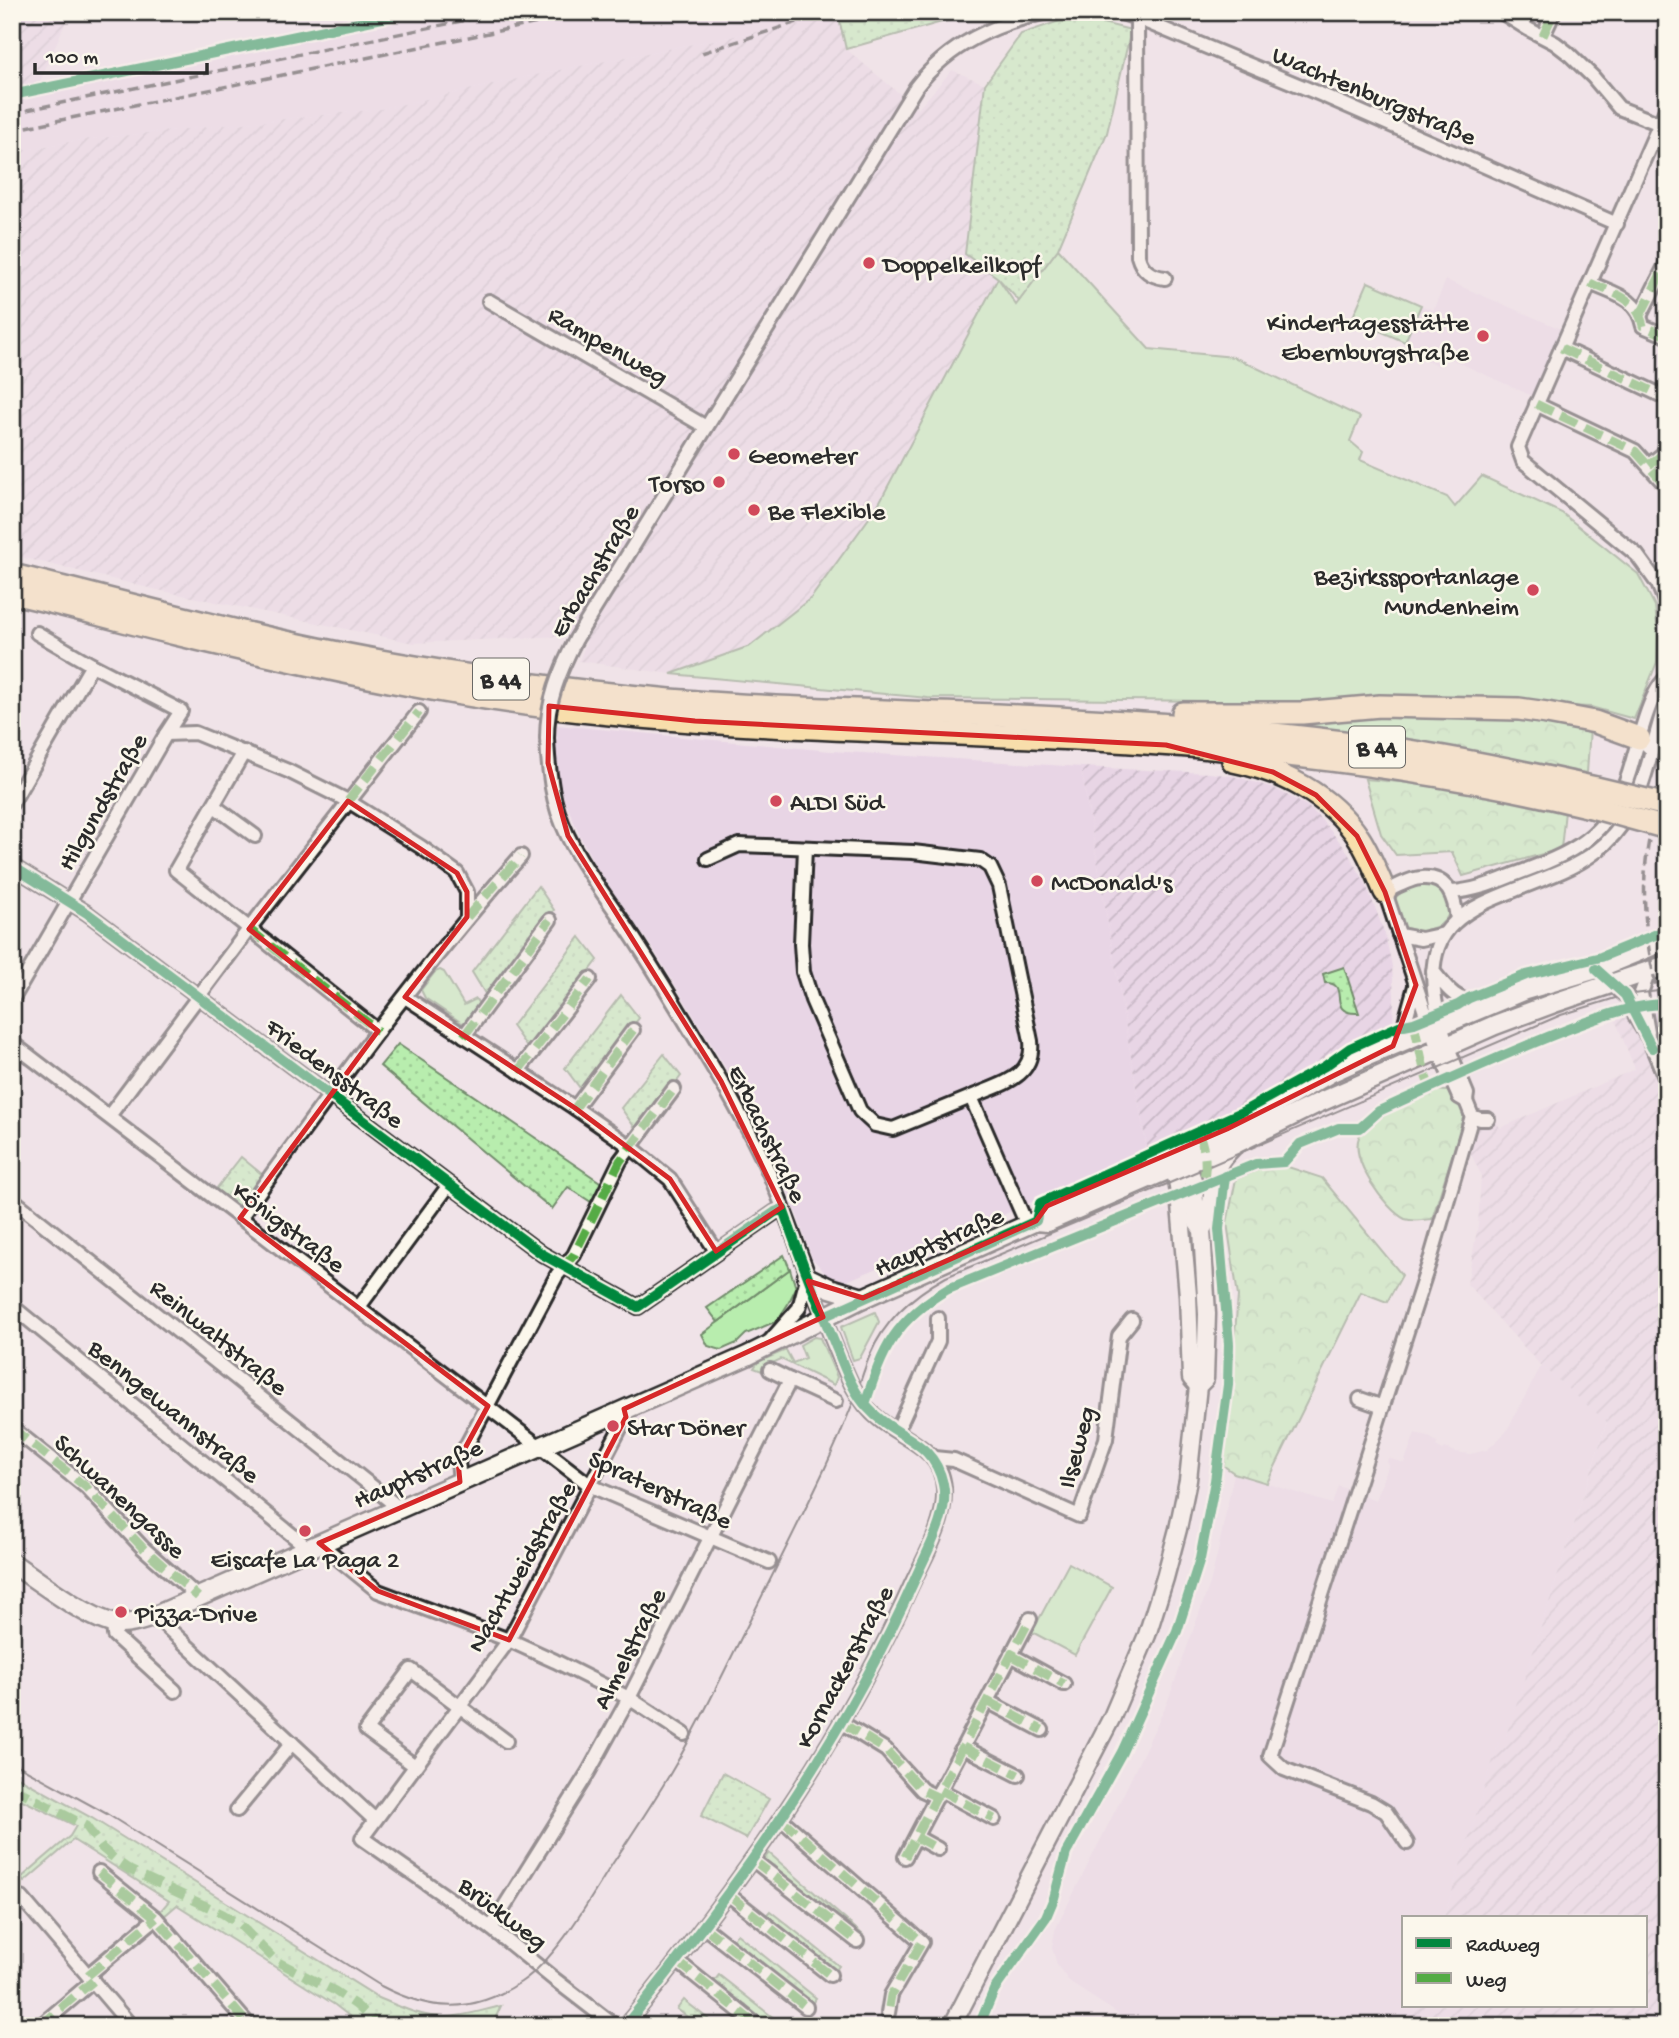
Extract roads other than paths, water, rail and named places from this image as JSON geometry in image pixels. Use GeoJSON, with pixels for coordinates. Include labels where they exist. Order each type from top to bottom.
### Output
{"type":"FeatureCollection","features":[{"type":"Feature","properties":{"kind":"highway","name":"B 44"},"geometry":{"type":"LineString","coordinates":[[12,575],[245,632],[380,660],[582,691],[750,706],[1156,724],[1267,733],[1385,748],[1497,767],[1593,797],[1667,828]]}},
{"type":"Feature","properties":{"kind":"highway","name":"B 44"},"geometry":{"type":"LineString","coordinates":[[12,593],[174,634],[379,680],[606,714],[1212,748],[1367,765],[1456,779],[1667,805]]}},
{"type":"Feature","properties":{"kind":"highway"},"geometry":{"type":"LineString","coordinates":[[1156,724],[1173,713],[1309,713],[1380,706],[1501,709],[1533,711],[1595,722],[1646,744]]}},
{"type":"Feature","properties":{"kind":"highway"},"geometry":{"type":"LineString","coordinates":[[1166,745],[1273,772],[1307,788],[1330,806],[1357,836],[1367,851],[1385,891]]}},
{"type":"Feature","properties":{"kind":"main road","name":"Hauptstraße"},"geometry":{"type":"LineString","coordinates":[[113,1623],[132,1623],[155,1616],[765,1347],[863,1298],[1032,1223],[1047,1222],[1180,1160],[1332,1072],[1483,1007],[1542,984],[1595,969],[1667,940]]}},
{"type":"Feature","properties":{"kind":"main road","name":"Hauptstraße"},"geometry":{"type":"LineString","coordinates":[[1032,1223],[1047,1206],[1158,1156],[1180,1160],[1237,1143],[1318,1103],[1524,1014],[1658,968]]}},
{"type":"Feature","properties":{"kind":"main road"},"geometry":{"type":"LineString","coordinates":[[807,1278],[863,1298]]}},
{"type":"Feature","properties":{"kind":"main road"},"geometry":{"type":"LineString","coordinates":[[12,1563],[77,1606],[113,1623]]}},
{"type":"Feature","properties":{"kind":"street","name":"Erbachstraße"},"geometry":{"type":"LineString","coordinates":[[824,1317],[769,1174],[721,1081],[651,965],[576,853],[552,790],[547,738],[551,697],[559,673],[576,639],[818,248],[867,163],[922,79],[947,54],[979,34],[1002,24],[1047,12]]}},
{"type":"Feature","properties":{"kind":"street"},"geometry":{"type":"LineString","coordinates":[[1118,12],[1137,18],[1138,256],[1146,272],[1165,278]]}},
{"type":"Feature","properties":{"kind":"street"},"geometry":{"type":"LineString","coordinates":[[1501,12],[1568,52],[1619,108],[1660,124]]}},
{"type":"Feature","properties":{"kind":"street"},"geometry":{"type":"LineString","coordinates":[[1543,36],[1554,12]]}},
{"type":"Feature","properties":{"kind":"street","name":"Wachtenburgstraße"},"geometry":{"type":"LineString","coordinates":[[1137,18],[1320,94],[1617,224]]}},
{"type":"Feature","properties":{"kind":"street"},"geometry":{"type":"LineString","coordinates":[[1667,107],[1518,447],[1523,461],[1637,555],[1658,584],[1667,606]]}},
{"type":"Feature","properties":{"kind":"street"},"geometry":{"type":"LineString","coordinates":[[1641,314],[1667,262]]}},
{"type":"Feature","properties":{"kind":"street"},"geometry":{"type":"LineString","coordinates":[[1590,283],[1632,302],[1641,314],[1643,326],[1667,337]]}},
{"type":"Feature","properties":{"kind":"street","name":"Rampenweg"},"geometry":{"type":"LineString","coordinates":[[489,301],[706,427]]}},
{"type":"Feature","properties":{"kind":"street"},"geometry":{"type":"LineString","coordinates":[[1561,348],[1667,398]]}},
{"type":"Feature","properties":{"kind":"street"},"geometry":{"type":"LineString","coordinates":[[1536,404],[1635,451],[1662,481],[1667,483]]}},
{"type":"Feature","properties":{"kind":"street"},"geometry":{"type":"LineString","coordinates":[[1649,465],[1663,454],[1667,445]]}},
{"type":"Feature","properties":{"kind":"street"},"geometry":{"type":"LineString","coordinates":[[12,803],[92,665],[37,633]]}},
{"type":"Feature","properties":{"kind":"street","name":"Hilgundstraße"},"geometry":{"type":"LineString","coordinates":[[12,1000],[181,711],[92,665]]}},
{"type":"Feature","properties":{"kind":"street"},"geometry":{"type":"LineString","coordinates":[[1437,1027],[1433,971],[1437,949],[1444,934],[1457,920],[1487,901],[1564,871],[1604,845],[1620,827],[1635,804],[1659,684],[1667,679]]}},
{"type":"Feature","properties":{"kind":"street"},"geometry":{"type":"LineString","coordinates":[[1451,892],[1470,891],[1559,858],[1579,846],[1597,830],[1614,807],[1667,697]]}},
{"type":"Feature","properties":{"kind":"street"},"geometry":{"type":"LineString","coordinates":[[109,1116],[248,929],[419,712]]}},
{"type":"Feature","properties":{"kind":"street"},"geometry":{"type":"LineString","coordinates":[[166,734],[195,733],[288,771],[348,801],[457,873],[467,892],[467,917]]}},
{"type":"Feature","properties":{"kind":"street"},"geometry":{"type":"LineString","coordinates":[[244,752],[176,870],[378,1031]]}},
{"type":"Feature","properties":{"kind":"street"},"geometry":{"type":"LineString","coordinates":[[214,806],[255,836]]}},
{"type":"Feature","properties":{"kind":"street"},"geometry":{"type":"LineString","coordinates":[[708,859],[739,845],[913,852],[974,858],[985,862],[999,886],[1031,1041],[1032,1055],[1029,1065],[1020,1074],[893,1129],[875,1125],[860,1111],[812,1000],[803,972],[800,944],[805,848]]}},
{"type":"Feature","properties":{"kind":"street"},"geometry":{"type":"LineString","coordinates":[[240,1218],[378,1031],[467,917],[521,856]]}},
{"type":"Feature","properties":{"kind":"street","name":"Friedensstraße"},"geometry":{"type":"LineString","coordinates":[[12,866],[69,900],[542,1254],[564,1267],[638,1307],[716,1251]]}},
{"type":"Feature","properties":{"kind":"street"},"geometry":{"type":"LineString","coordinates":[[1407,1843],[1386,1812],[1284,1769],[1270,1756],[1431,1257],[1472,1116],[1465,1101],[1467,1094],[1443,1048],[1437,1027],[1416,985],[1385,891],[1420,877],[1436,879],[1451,892],[1457,920]]}},
{"type":"Feature","properties":{"kind":"street"},"geometry":{"type":"LineString","coordinates":[[464,1036],[550,920]]}},
{"type":"Feature","properties":{"kind":"street"},"geometry":{"type":"LineString","coordinates":[[1399,935],[1421,939],[1444,934]]}},
{"type":"Feature","properties":{"kind":"street"},"geometry":{"type":"LineString","coordinates":[[1651,1044],[1642,993],[1658,968]]}},
{"type":"Feature","properties":{"kind":"street"},"geometry":{"type":"LineString","coordinates":[[1595,969],[1630,1000],[1667,1082]]}},
{"type":"Feature","properties":{"kind":"street"},"geometry":{"type":"LineString","coordinates":[[1433,971],[1456,997],[1483,1007]]}},
{"type":"Feature","properties":{"kind":"street"},"geometry":{"type":"LineString","coordinates":[[518,1071],[590,979]]}},
{"type":"Feature","properties":{"kind":"street"},"geometry":{"type":"LineString","coordinates":[[1393,1046],[1404,1026],[1416,985]]}},
{"type":"Feature","properties":{"kind":"street"},"geometry":{"type":"LineString","coordinates":[[405,997],[631,1147],[670,1179],[716,1251],[783,1209]]}},
{"type":"Feature","properties":{"kind":"street"},"geometry":{"type":"LineString","coordinates":[[575,1108],[632,1030]]}},
{"type":"Feature","properties":{"kind":"street","name":"Königstraße"},"geometry":{"type":"LineString","coordinates":[[12,1043],[539,1447]]}},
{"type":"Feature","properties":{"kind":"street"},"geometry":{"type":"LineString","coordinates":[[460,1482],[458,1461],[557,1275],[573,1255],[620,1161],[674,1088]]}},
{"type":"Feature","properties":{"kind":"street"},"geometry":{"type":"LineString","coordinates":[[971,1097],[1032,1223]]}},
{"type":"Feature","properties":{"kind":"street"},"geometry":{"type":"LineString","coordinates":[[1472,1116],[1488,1119]]}},
{"type":"Feature","properties":{"kind":"street"},"geometry":{"type":"LineString","coordinates":[[1202,1230],[1208,1222],[1219,1162],[1237,1143]]}},
{"type":"Feature","properties":{"kind":"street"},"geometry":{"type":"LineString","coordinates":[[951,2026],[1112,1717],[1147,1635],[1166,1578],[1188,1480],[1198,1386],[1205,1379],[1207,1314],[1202,1230],[1196,1223],[1194,1188],[1180,1160]]}},
{"type":"Feature","properties":{"kind":"street"},"geometry":{"type":"LineString","coordinates":[[1180,1160],[1177,1180],[1188,1295],[1192,1378],[1198,1386]]}},
{"type":"Feature","properties":{"kind":"street"},"geometry":{"type":"LineString","coordinates":[[359,1307],[449,1185]]}},
{"type":"Feature","properties":{"kind":"street","name":"Reinwaltstraße"},"geometry":{"type":"LineString","coordinates":[[12,1199],[399,1508]]}},
{"type":"Feature","properties":{"kind":"street"},"geometry":{"type":"LineString","coordinates":[[765,1347],[799,1308],[807,1278]]}},
{"type":"Feature","properties":{"kind":"street","name":"Benngewannstraße"},"geometry":{"type":"LineString","coordinates":[[12,1306],[314,1546],[378,1591],[509,1640],[629,1698],[684,1734]]}},
{"type":"Feature","properties":{"kind":"street"},"geometry":{"type":"LineString","coordinates":[[824,1317],[857,1393],[878,1419],[919,1444],[934,1458]]}},
{"type":"Feature","properties":{"kind":"street"},"geometry":{"type":"LineString","coordinates":[[897,1431],[938,1342],[938,1318]]}},
{"type":"Feature","properties":{"kind":"street","name":"Ilseweg"},"geometry":{"type":"LineString","coordinates":[[934,1458],[954,1460],[1079,1516],[1106,1439],[1119,1336],[1132,1320]]}},
{"type":"Feature","properties":{"kind":"street"},"geometry":{"type":"LineString","coordinates":[[770,1370],[836,1401]]}},
{"type":"Feature","properties":{"kind":"street","name":"Almelstraße"},"geometry":{"type":"LineString","coordinates":[[491,1928],[589,1771],[629,1698],[790,1380]]}},
{"type":"Feature","properties":{"kind":"street"},"geometry":{"type":"LineString","coordinates":[[1360,1399],[1383,1407]]}},
{"type":"Feature","properties":{"kind":"street","name":"Nachtweidstraße"},"geometry":{"type":"LineString","coordinates":[[362,1838],[509,1640],[626,1417],[624,1409]]}},
{"type":"Feature","properties":{"kind":"street","name":"Schwanengasse"},"geometry":{"type":"LineString","coordinates":[[12,1428],[86,1487],[143,1548],[198,1597]]}},
{"type":"Feature","properties":{"kind":"street","name":"Spraterstraße"},"geometry":{"type":"LineString","coordinates":[[539,1447],[591,1486],[769,1562]]}},
{"type":"Feature","properties":{"kind":"street","name":"Kornackerstraße"},"geometry":{"type":"LineString","coordinates":[[625,2026],[729,1895],[842,1723],[896,1621],[942,1518],[944,1485],[934,1458]]}},
{"type":"Feature","properties":{"kind":"street"},"geometry":{"type":"LineString","coordinates":[[155,1616],[375,1820]]}},
{"type":"Feature","properties":{"kind":"street"},"geometry":{"type":"LineString","coordinates":[[905,1857],[1030,1619]]}},
{"type":"Feature","properties":{"kind":"street"},"geometry":{"type":"LineString","coordinates":[[113,1623],[114,1635],[175,1691]]}},
{"type":"Feature","properties":{"kind":"street"},"geometry":{"type":"LineString","coordinates":[[1011,1655],[1064,1684]]}},
{"type":"Feature","properties":{"kind":"street"},"geometry":{"type":"LineString","coordinates":[[415,1766],[366,1730],[411,1670],[506,1741]]}},
{"type":"Feature","properties":{"kind":"street"},"geometry":{"type":"LineString","coordinates":[[987,1701],[1042,1730]]}},
{"type":"Feature","properties":{"kind":"street"},"geometry":{"type":"LineString","coordinates":[[842,1723],[886,1751],[922,1790],[938,1794],[994,1819]]}},
{"type":"Feature","properties":{"kind":"street"},"geometry":{"type":"LineString","coordinates":[[237,1811],[292,1743]]}},
{"type":"Feature","properties":{"kind":"street"},"geometry":{"type":"LineString","coordinates":[[963,1747],[1018,1775]]}},
{"type":"Feature","properties":{"kind":"street"},"geometry":{"type":"LineString","coordinates":[[781,1819],[922,1942],[891,1995],[888,2013]]}},
{"type":"Feature","properties":{"kind":"street"},"geometry":{"type":"LineString","coordinates":[[916,1837],[938,1849]]}},
{"type":"Feature","properties":{"kind":"street","name":"Brückweg"},"geometry":{"type":"LineString","coordinates":[[362,1838],[491,1928],[615,2026]]}},
{"type":"Feature","properties":{"kind":"street"},"geometry":{"type":"LineString","coordinates":[[753,1860],[857,1941]]}},
{"type":"Feature","properties":{"kind":"street"},"geometry":{"type":"LineString","coordinates":[[99,1872],[156,1918],[247,2023],[244,2026]]}},
{"type":"Feature","properties":{"kind":"street"},"geometry":{"type":"LineString","coordinates":[[12,1895],[22,1898],[131,2026]]}},
{"type":"Feature","properties":{"kind":"street"},"geometry":{"type":"LineString","coordinates":[[729,1895],[830,1975]]}},
{"type":"Feature","properties":{"kind":"street"},"geometry":{"type":"LineString","coordinates":[[45,2024],[90,1978],[156,1918]]}},
{"type":"Feature","properties":{"kind":"street"},"geometry":{"type":"LineString","coordinates":[[705,1927],[806,2007]]}},
{"type":"Feature","properties":{"kind":"street"},"geometry":{"type":"LineString","coordinates":[[677,1961],[758,2026]]}},
{"type":"Feature","properties":{"kind":"street"},"geometry":{"type":"LineString","coordinates":[[12,2021],[16,2026]]}},
{"type":"Feature","properties":{"kind":"tram line"},"geometry":{"type":"LineString","coordinates":[[12,1762],[107,1814],[381,1986],[399,1995],[435,2005],[452,2006],[486,2000],[521,1982],[546,1960],[581,1914],[669,1776],[708,1704],[825,1468],[876,1342],[892,1319],[911,1300],[946,1277],[1561,1015],[1625,995],[1667,990]]}},
{"type":"Feature","properties":{"kind":"railway"},"geometry":{"type":"LineString","coordinates":[[12,113],[506,12]]}},
{"type":"Feature","properties":{"kind":"railway"},"geometry":{"type":"LineString","coordinates":[[12,130],[592,12]]}},
{"type":"Feature","properties":{"kind":"railway"},"geometry":{"type":"LineString","coordinates":[[702,53],[828,12]]}},
{"type":"Feature","properties":{"kind":"railway"},"geometry":{"type":"LineString","coordinates":[[12,317],[23,323]]}},
{"type":"Feature","properties":{"kind":"railway"},"geometry":{"type":"LineString","coordinates":[[1667,768],[1650,836],[1644,889],[1650,957],[1667,1021]]}},
{"type":"Feature","properties":{"kind":"place","name":"Doppelkeilkopf"},"geometry":{"type":"Point","coordinates":[869,263]}},
{"type":"Feature","properties":{"kind":"place","name":"Kindertagesstätte Ebernburgstraße"},"geometry":{"type":"Point","coordinates":[1483,336]}},
{"type":"Feature","properties":{"kind":"place","name":"Geometer"},"geometry":{"type":"Point","coordinates":[734,454]}},
{"type":"Feature","properties":{"kind":"place","name":"Torso"},"geometry":{"type":"Point","coordinates":[719,482]}},
{"type":"Feature","properties":{"kind":"place","name":"Be Flexible"},"geometry":{"type":"Point","coordinates":[754,510]}},
{"type":"Feature","properties":{"kind":"place","name":"Bezirkssportanlage Mundenheim"},"geometry":{"type":"Point","coordinates":[1533,590]}},
{"type":"Feature","properties":{"kind":"place","name":"ALDI Süd"},"geometry":{"type":"Point","coordinates":[776,801]}},
{"type":"Feature","properties":{"kind":"place","name":"McDonald's"},"geometry":{"type":"Point","coordinates":[1037,881]}},
{"type":"Feature","properties":{"kind":"place","name":"Star Döner"},"geometry":{"type":"Point","coordinates":[613,1426]}},
{"type":"Feature","properties":{"kind":"place","name":"Eiscafe La Paga 2"},"geometry":{"type":"Point","coordinates":[305,1531]}},
{"type":"Feature","properties":{"kind":"place","name":"Pizza-Drive"},"geometry":{"type":"Point","coordinates":[121,1612]}}]}
